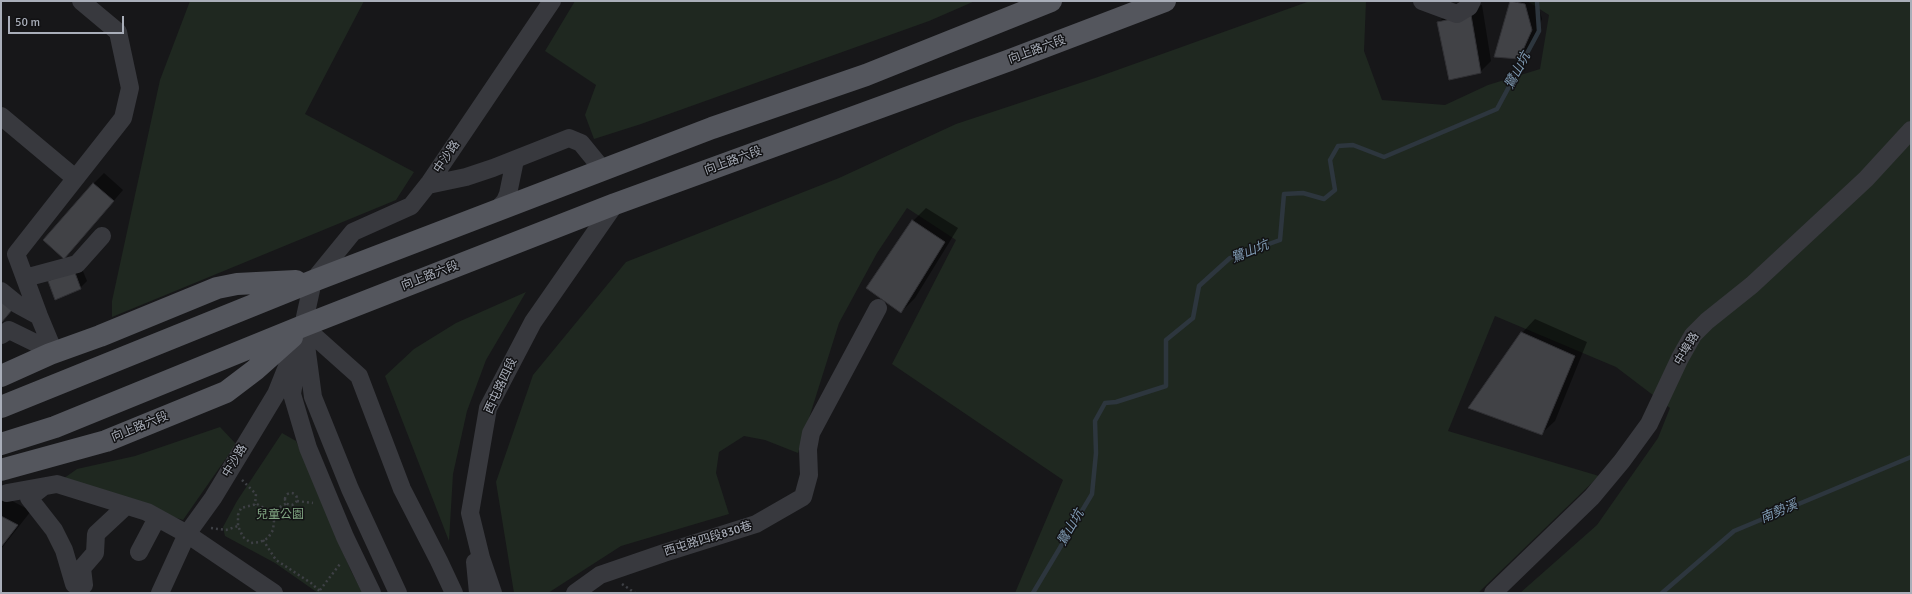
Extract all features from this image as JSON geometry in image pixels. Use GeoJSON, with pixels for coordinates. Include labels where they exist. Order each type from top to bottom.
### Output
{"type":"FeatureCollection","features":[{"type":"Feature","properties":{"kind":"main road"},"geometry":{"type":"LineString","coordinates":[[1,407],[313,280],[712,128],[866,74],[1051,1]]}},
{"type":"Feature","properties":{"kind":"main road","name":"向上路六段"},"geometry":{"type":"LineString","coordinates":[[1,444],[55,427],[303,326],[615,204],[1010,60],[1164,1]]}},
{"type":"Feature","properties":{"kind":"main road"},"geometry":{"type":"LineString","coordinates":[[1,376],[54,352],[100,336],[217,288],[237,284],[313,280]]}},
{"type":"Feature","properties":{"kind":"main road","name":"向上路六段"},"geometry":{"type":"LineString","coordinates":[[1,470],[106,441],[226,392],[255,370],[303,326]]}},
{"type":"Feature","properties":{"kind":"street"},"geometry":{"type":"LineString","coordinates":[[54,352],[25,278],[9,256],[75,178],[123,118],[130,88],[118,32],[81,1]]}},
{"type":"Feature","properties":{"kind":"street","name":"中沙路"},"geometry":{"type":"LineString","coordinates":[[313,280],[353,232],[411,206],[428,185],[552,1]]}},
{"type":"Feature","properties":{"kind":"street"},"geometry":{"type":"LineString","coordinates":[[1422,1],[1457,14],[1469,7],[1472,1]]}},
{"type":"Feature","properties":{"kind":"street"},"geometry":{"type":"LineString","coordinates":[[1,116],[75,178]]}},
{"type":"Feature","properties":{"kind":"street","name":"中埠路"},"geometry":{"type":"LineString","coordinates":[[1493,593],[1592,497],[1622,461],[1649,424],[1680,358],[1694,335],[1707,320],[1752,285],[1866,179],[1911,130]]}},
{"type":"Feature","properties":{"kind":"street"},"geometry":{"type":"LineString","coordinates":[[428,185],[466,177],[515,160],[569,138],[581,143],[603,170]]}},
{"type":"Feature","properties":{"kind":"street"},"geometry":{"type":"LineString","coordinates":[[496,211],[505,202],[508,194],[515,160]]}},
{"type":"Feature","properties":{"kind":"street","name":"西屯路四段"},"geometry":{"type":"LineString","coordinates":[[493,593],[481,558],[470,513],[479,451],[488,408],[533,322],[615,204]]}},
{"type":"Feature","properties":{"kind":"street"},"geometry":{"type":"LineString","coordinates":[[25,278],[77,264],[102,236]]}},
{"type":"Feature","properties":{"kind":"street"},"geometry":{"type":"LineString","coordinates":[[313,280],[303,326],[292,394],[308,448],[345,536],[372,593]]}},
{"type":"Feature","properties":{"kind":"street"},"geometry":{"type":"LineString","coordinates":[[1,290],[17,304],[39,316]]}},
{"type":"Feature","properties":{"kind":"street","name":"西屯路四段830巷"},"geometry":{"type":"LineString","coordinates":[[575,593],[600,575],[756,524],[803,497],[809,475],[808,449],[811,433],[878,308]]}},
{"type":"Feature","properties":{"kind":"street"},"geometry":{"type":"LineString","coordinates":[[303,326],[313,397],[350,489],[398,593]]}},
{"type":"Feature","properties":{"kind":"street"},"geometry":{"type":"LineString","coordinates":[[303,326],[359,376],[402,489],[440,561],[454,593]]}},
{"type":"Feature","properties":{"kind":"street","name":"中沙路"},"geometry":{"type":"LineString","coordinates":[[160,593],[190,530],[213,498],[276,394],[303,326]]}},
{"type":"Feature","properties":{"kind":"street"},"geometry":{"type":"LineString","coordinates":[[1,335],[9,330],[54,352]]}},
{"type":"Feature","properties":{"kind":"street"},"geometry":{"type":"LineString","coordinates":[[6,493],[57,484],[147,512],[157,518],[190,530],[274,593]]}},
{"type":"Feature","properties":{"kind":"street"},"geometry":{"type":"LineString","coordinates":[[43,487],[29,498],[54,530],[64,550],[74,584],[84,585],[82,568],[95,553],[96,534],[126,506]]}},
{"type":"Feature","properties":{"kind":"street"},"geometry":{"type":"LineString","coordinates":[[470,513],[478,593]]}},
{"type":"Feature","properties":{"kind":"street"},"geometry":{"type":"LineString","coordinates":[[139,552],[157,518]]}},
{"type":"Feature","properties":{"kind":"path"},"geometry":{"type":"LineString","coordinates":[[230,469],[256,494],[255,505]]}},
{"type":"Feature","properties":{"kind":"path"},"geometry":{"type":"LineString","coordinates":[[271,512],[286,503],[291,505],[294,504],[297,501],[296,495],[288,493],[285,495],[286,503]]}},
{"type":"Feature","properties":{"kind":"path"},"geometry":{"type":"LineString","coordinates":[[255,505],[271,512],[274,521],[273,530],[268,538],[252,543],[243,537],[238,526],[238,515],[241,508],[255,505]]}},
{"type":"Feature","properties":{"kind":"path"},"geometry":{"type":"LineString","coordinates":[[190,530],[226,530],[238,526]]}},
{"type":"Feature","properties":{"kind":"path"},"geometry":{"type":"LineString","coordinates":[[263,540],[276,560],[320,590],[322,593]]}},
{"type":"Feature","properties":{"kind":"path"},"geometry":{"type":"LineString","coordinates":[[320,590],[331,573],[345,559]]}},
{"type":"Feature","properties":{"kind":"green space"},"geometry":{"type":"Polygon","coordinates":[[[190,1],[364,1],[305,114],[414,172],[396,200],[112,317],[112,301],[160,80],[190,1]]]}},
{"type":"Feature","properties":{"kind":"green space"},"geometry":{"type":"Polygon","coordinates":[[[575,1],[975,1],[929,21],[641,124],[594,139],[585,115],[596,85],[545,51],[575,1]]]}},
{"type":"Feature","properties":{"kind":"green space"},"geometry":{"type":"Polygon","coordinates":[[[1310,1],[1366,1],[1364,51],[1382,100],[1445,105],[1488,85],[1540,69],[1549,15],[1527,1],[1911,1],[1911,593],[1520,593],[1597,525],[1658,438],[1670,408],[1616,367],[1495,316],[1448,431],[1599,476],[1478,593],[1015,593],[1063,480],[892,364],[956,240],[907,208],[877,253],[839,323],[798,453],[765,440],[744,436],[719,452],[716,473],[729,514],[621,546],[548,593],[514,593],[496,482],[533,375],[626,262],[839,178],[956,124],[1095,78],[1310,1]]]}},
{"type":"Feature","properties":{"kind":"green space"},"geometry":{"type":"Polygon","coordinates":[[[526,292],[486,360],[467,411],[453,474],[449,541],[385,376],[414,349],[456,323],[526,292]]]}},
{"type":"Feature","properties":{"kind":"green space"},"geometry":{"type":"Polygon","coordinates":[[[220,427],[236,444],[183,520],[60,481],[77,469],[135,456],[220,427]]]}},
{"type":"Feature","properties":{"kind":"green space","name":"兒童公園"},"geometry":{"type":"Polygon","coordinates":[[[282,433],[296,441],[351,571],[363,593],[318,593],[275,563],[225,536],[223,527],[237,501],[282,433]]]}},
{"type":"Feature","properties":{"kind":"building"},"geometry":{"type":"Polygon","coordinates":[[[1510,1],[1525,4],[1532,30],[1519,59],[1494,57],[1510,1]]]}},
{"type":"Feature","properties":{"kind":"building"},"geometry":{"type":"Polygon","coordinates":[[[1471,15],[1481,73],[1449,80],[1437,22],[1471,15]]]}},
{"type":"Feature","properties":{"kind":"building"},"geometry":{"type":"Polygon","coordinates":[[[93,183],[114,201],[64,259],[43,240],[93,183]]]}},
{"type":"Feature","properties":{"kind":"building"},"geometry":{"type":"Polygon","coordinates":[[[912,220],[945,242],[901,313],[866,288],[912,220]]]}},
{"type":"Feature","properties":{"kind":"building"},"geometry":{"type":"Polygon","coordinates":[[[74,270],[81,289],[55,300],[48,281],[74,270]]]}},
{"type":"Feature","properties":{"kind":"building"},"geometry":{"type":"Polygon","coordinates":[[[1,301],[12,310],[1,323],[1,301]]]}},
{"type":"Feature","properties":{"kind":"building"},"geometry":{"type":"Polygon","coordinates":[[[1521,332],[1575,356],[1542,435],[1468,408],[1521,332]]]}},
{"type":"Feature","properties":{"kind":"building"},"geometry":{"type":"Polygon","coordinates":[[[1,516],[18,525],[1,547],[1,516]]]}},
{"type":"Feature","properties":{"kind":"waterway","name":"鷺山坑"},"geometry":{"type":"LineString","coordinates":[[1033,593],[1092,494],[1096,453],[1095,421],[1105,403],[1116,402],[1166,386],[1166,340],[1193,318],[1199,286],[1230,258],[1280,240],[1284,194],[1303,193],[1324,199],[1335,190],[1330,160],[1338,146],[1353,145],[1384,157],[1497,109],[1539,31],[1537,1]]}},
{"type":"Feature","properties":{"kind":"waterway","name":"南勢溪"},"geometry":{"type":"LineString","coordinates":[[1662,593],[1734,531],[1911,457]]}}]}
